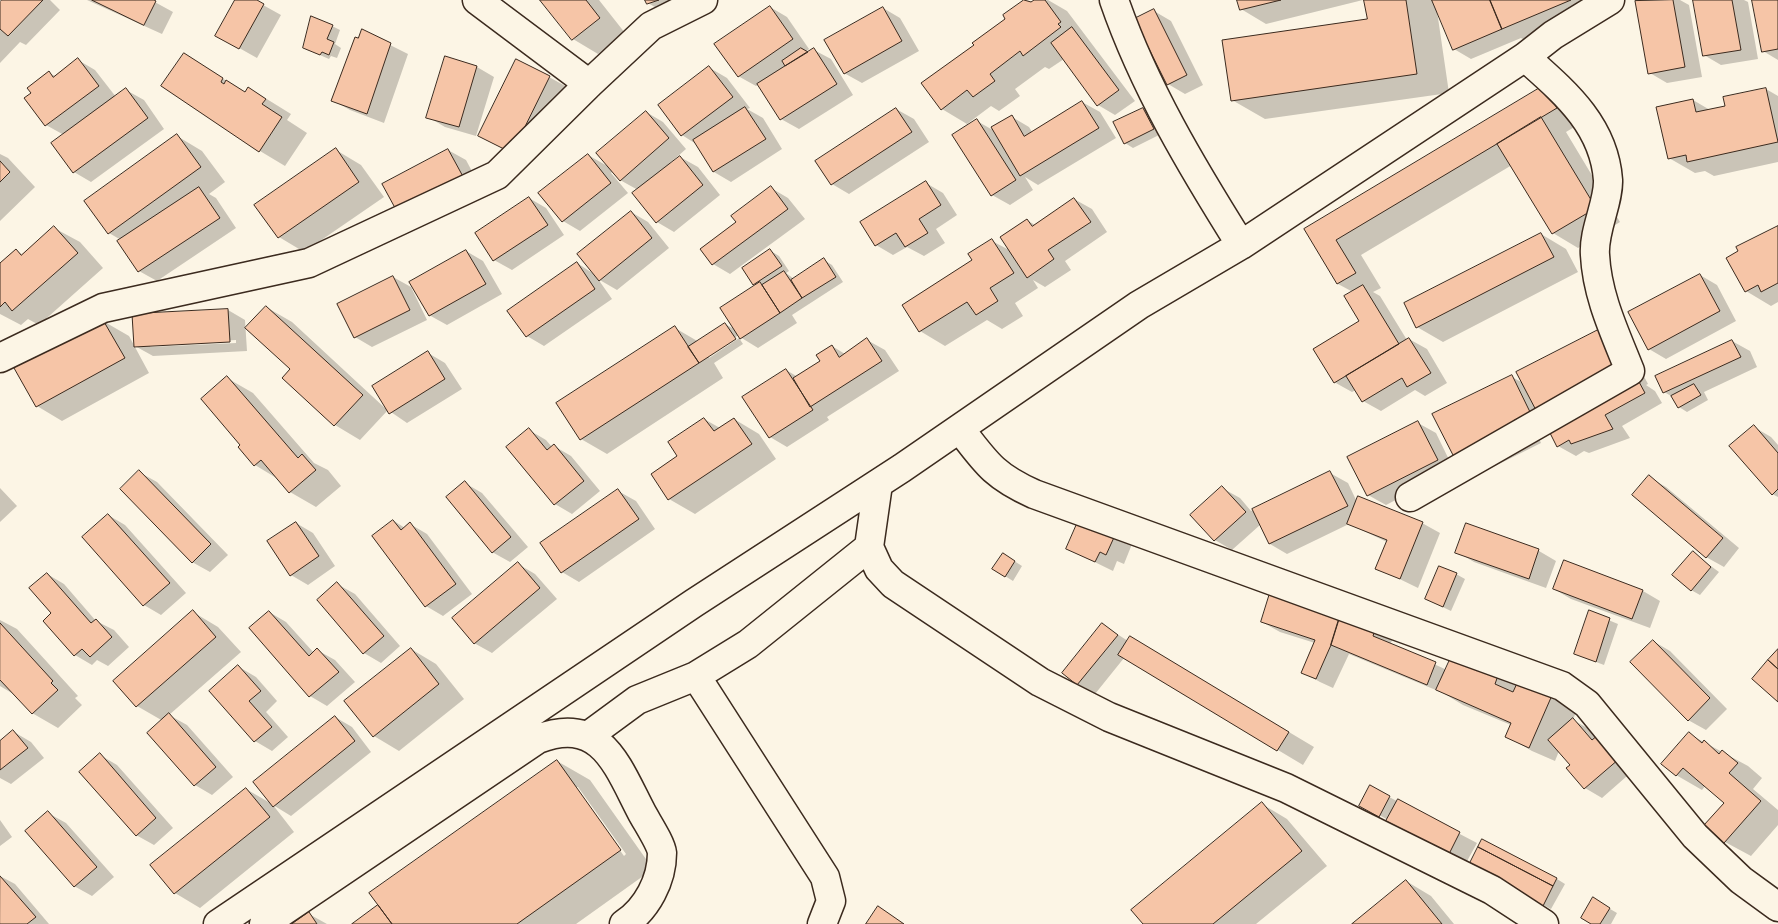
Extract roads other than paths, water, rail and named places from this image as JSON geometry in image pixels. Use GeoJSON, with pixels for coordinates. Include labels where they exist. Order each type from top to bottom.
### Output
{"type":"FeatureCollection","features":[{"type":"Feature","properties":{"kind":"street"},"geometry":{"type":"LineString","coordinates":[[477,0],[589,84]]}},
{"type":"Feature","properties":{"kind":"street"},"geometry":{"type":"LineString","coordinates":[[0,358],[103,308],[309,263],[497,176],[589,84],[651,26],[703,0]]}},
{"type":"Feature","properties":{"kind":"street"},"geometry":{"type":"LineString","coordinates":[[1114,0],[1124,30],[1184,154],[1241,245]]}},
{"type":"Feature","properties":{"kind":"street"},"geometry":{"type":"LineString","coordinates":[[218,924],[685,609],[960,429],[994,403],[1139,305],[1241,245],[1525,57],[1554,35],[1610,0]]}},
{"type":"Feature","properties":{"kind":"street"},"geometry":{"type":"LineString","coordinates":[[1410,496],[1630,371],[1601,298],[1595,253],[1608,180],[1598,140],[1574,100],[1525,57]]}},
{"type":"Feature","properties":{"kind":"street"},"geometry":{"type":"LineString","coordinates":[[960,429],[987,464],[1008,482],[1034,494],[1562,686],[1587,704],[1695,836],[1741,880],[1778,907]]}},
{"type":"Feature","properties":{"kind":"street"},"geometry":{"type":"LineString","coordinates":[[878,484],[870,547],[879,569],[893,584],[1040,682],[1109,717],[1286,788],[1492,890],[1544,924]]}},
{"type":"Feature","properties":{"kind":"street"},"geometry":{"type":"LineString","coordinates":[[588,736],[637,700],[696,676],[748,644],[870,547]]}},
{"type":"Feature","properties":{"kind":"street"},"geometry":{"type":"LineString","coordinates":[[696,676],[826,877],[831,900],[822,924]]}},
{"type":"Feature","properties":{"kind":"street"},"geometry":{"type":"LineString","coordinates":[[264,924],[538,739],[552,734],[570,732],[588,736],[612,754],[662,851],[658,882],[636,916],[624,924]]}}]}
